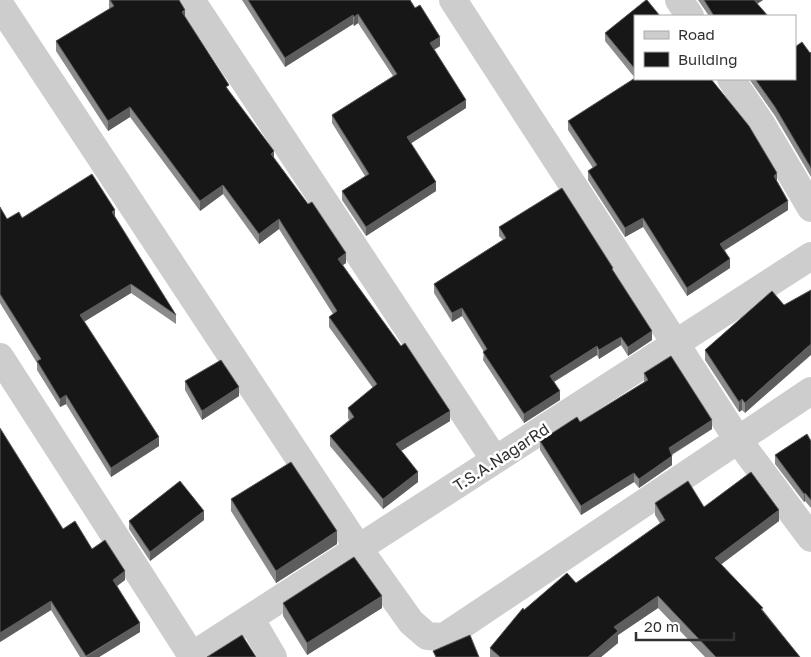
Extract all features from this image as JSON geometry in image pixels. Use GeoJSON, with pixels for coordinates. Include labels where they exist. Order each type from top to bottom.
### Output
{"type":"FeatureCollection","features":[{"type":"Feature","properties":{"kind":"street"},"geometry":{"type":"LineString","coordinates":[[191,0],[495,460]]}},
{"type":"Feature","properties":{"kind":"street"},"geometry":{"type":"LineString","coordinates":[[453,0],[738,440],[811,538]]}},
{"type":"Feature","properties":{"kind":"street"},"geometry":{"type":"LineString","coordinates":[[679,0],[689,15]]}},
{"type":"Feature","properties":{"kind":"street"},"geometry":{"type":"LineString","coordinates":[[0,5],[359,549],[411,622],[427,636],[444,638],[811,391]]}},
{"type":"Feature","properties":{"kind":"street"},"geometry":{"type":"LineString","coordinates":[[732,80],[762,125],[811,208]]}},
{"type":"Feature","properties":{"kind":"street","name":"T.S.A.NagarRd"},"geometry":{"type":"LineString","coordinates":[[191,656],[811,256]]}},
{"type":"Feature","properties":{"kind":"street"},"geometry":{"type":"LineString","coordinates":[[0,357],[191,656]]}},
{"type":"Feature","properties":{"kind":"street"},"geometry":{"type":"LineString","coordinates":[[250,618],[273,657]]}},
{"type":"Feature","properties":{"kind":"building"},"geometry":{"type":"Polygon","coordinates":[[[110,0],[179,0],[185,10],[182,12],[229,85],[226,87],[274,151],[271,154],[308,204],[312,202],[346,253],[338,259],[401,346],[405,343],[450,411],[396,444],[418,472],[383,499],[330,436],[354,417],[348,408],[377,384],[329,317],[337,311],[279,219],[259,234],[223,185],[200,201],[130,107],[108,121],[56,41],[114,6],[110,0]]]}},
{"type":"Feature","properties":{"kind":"building"},"geometry":{"type":"Polygon","coordinates":[[[248,0],[410,0],[415,8],[420,5],[440,37],[430,43],[466,100],[407,137],[436,182],[366,227],[342,191],[369,174],[332,115],[397,74],[358,14],[354,17],[353,15],[285,58],[248,0]]]}},
{"type":"Feature","properties":{"kind":"building"},"geometry":{"type":"Polygon","coordinates":[[[646,0],[659,15],[634,15],[634,68],[605,33],[646,0]]]}},
{"type":"Feature","properties":{"kind":"building"},"geometry":{"type":"Polygon","coordinates":[[[704,0],[754,0],[767,15],[713,15],[704,0]]]}},
{"type":"Feature","properties":{"kind":"building"},"geometry":{"type":"Polygon","coordinates":[[[802,42],[811,52],[811,168],[775,107],[756,80],[796,80],[796,46],[802,42]]]}},
{"type":"Feature","properties":{"kind":"building"},"geometry":{"type":"Polygon","coordinates":[[[634,79],[712,80],[749,126],[777,173],[774,176],[788,201],[720,244],[730,259],[687,288],[643,218],[625,228],[588,171],[597,165],[568,121],[634,79]]]}},
{"type":"Feature","properties":{"kind":"building"},"geometry":{"type":"Polygon","coordinates":[[[92,174],[115,210],[112,212],[176,315],[131,284],[80,315],[159,437],[111,468],[66,395],[60,399],[37,361],[41,359],[0,294],[0,207],[7,219],[19,212],[22,218],[92,174]]]}},
{"type":"Feature","properties":{"kind":"building"},"geometry":{"type":"Polygon","coordinates":[[[562,188],[652,331],[628,347],[621,337],[599,350],[597,346],[550,376],[560,391],[524,414],[483,352],[487,349],[462,308],[452,313],[434,284],[506,238],[499,227],[562,188]]]}},
{"type":"Feature","properties":{"kind":"building"},"geometry":{"type":"Polygon","coordinates":[[[811,290],[811,344],[745,403],[742,399],[739,402],[705,350],[772,291],[784,305],[811,290]]]}},
{"type":"Feature","properties":{"kind":"building"},"geometry":{"type":"Polygon","coordinates":[[[671,356],[712,420],[669,448],[672,456],[639,479],[634,473],[581,506],[540,441],[577,417],[580,422],[648,380],[644,373],[671,356]]]}},
{"type":"Feature","properties":{"kind":"building"},"geometry":{"type":"Polygon","coordinates":[[[221,360],[239,387],[202,411],[185,381],[221,360]]]}},
{"type":"Feature","properties":{"kind":"building"},"geometry":{"type":"Polygon","coordinates":[[[0,428],[63,529],[75,521],[92,549],[105,540],[125,571],[113,580],[140,623],[86,656],[51,601],[0,633],[0,428]]]}},
{"type":"Feature","properties":{"kind":"building"},"geometry":{"type":"Polygon","coordinates":[[[807,434],[811,441],[811,500],[804,494],[775,455],[807,434]]]}},
{"type":"Feature","properties":{"kind":"building"},"geometry":{"type":"Polygon","coordinates":[[[291,462],[337,531],[276,571],[231,499],[291,462]]]}},
{"type":"Feature","properties":{"kind":"building"},"geometry":{"type":"Polygon","coordinates":[[[751,472],[779,510],[715,558],[763,608],[761,609],[800,657],[716,657],[658,596],[614,627],[618,631],[588,657],[500,657],[490,648],[523,608],[524,610],[567,573],[576,583],[665,520],[655,503],[688,481],[704,507],[751,472]]]}},
{"type":"Feature","properties":{"kind":"building"},"geometry":{"type":"Polygon","coordinates":[[[180,481],[204,511],[150,552],[129,521],[180,481]]]}},
{"type":"Feature","properties":{"kind":"building"},"geometry":{"type":"Polygon","coordinates":[[[354,557],[382,596],[307,643],[283,603],[354,557]]]}},
{"type":"Feature","properties":{"kind":"building"},"geometry":{"type":"Polygon","coordinates":[[[242,635],[256,657],[207,657],[242,635]]]}},
{"type":"Feature","properties":{"kind":"building"},"geometry":{"type":"Polygon","coordinates":[[[470,635],[479,657],[436,657],[433,651],[470,635]]]}}]}
